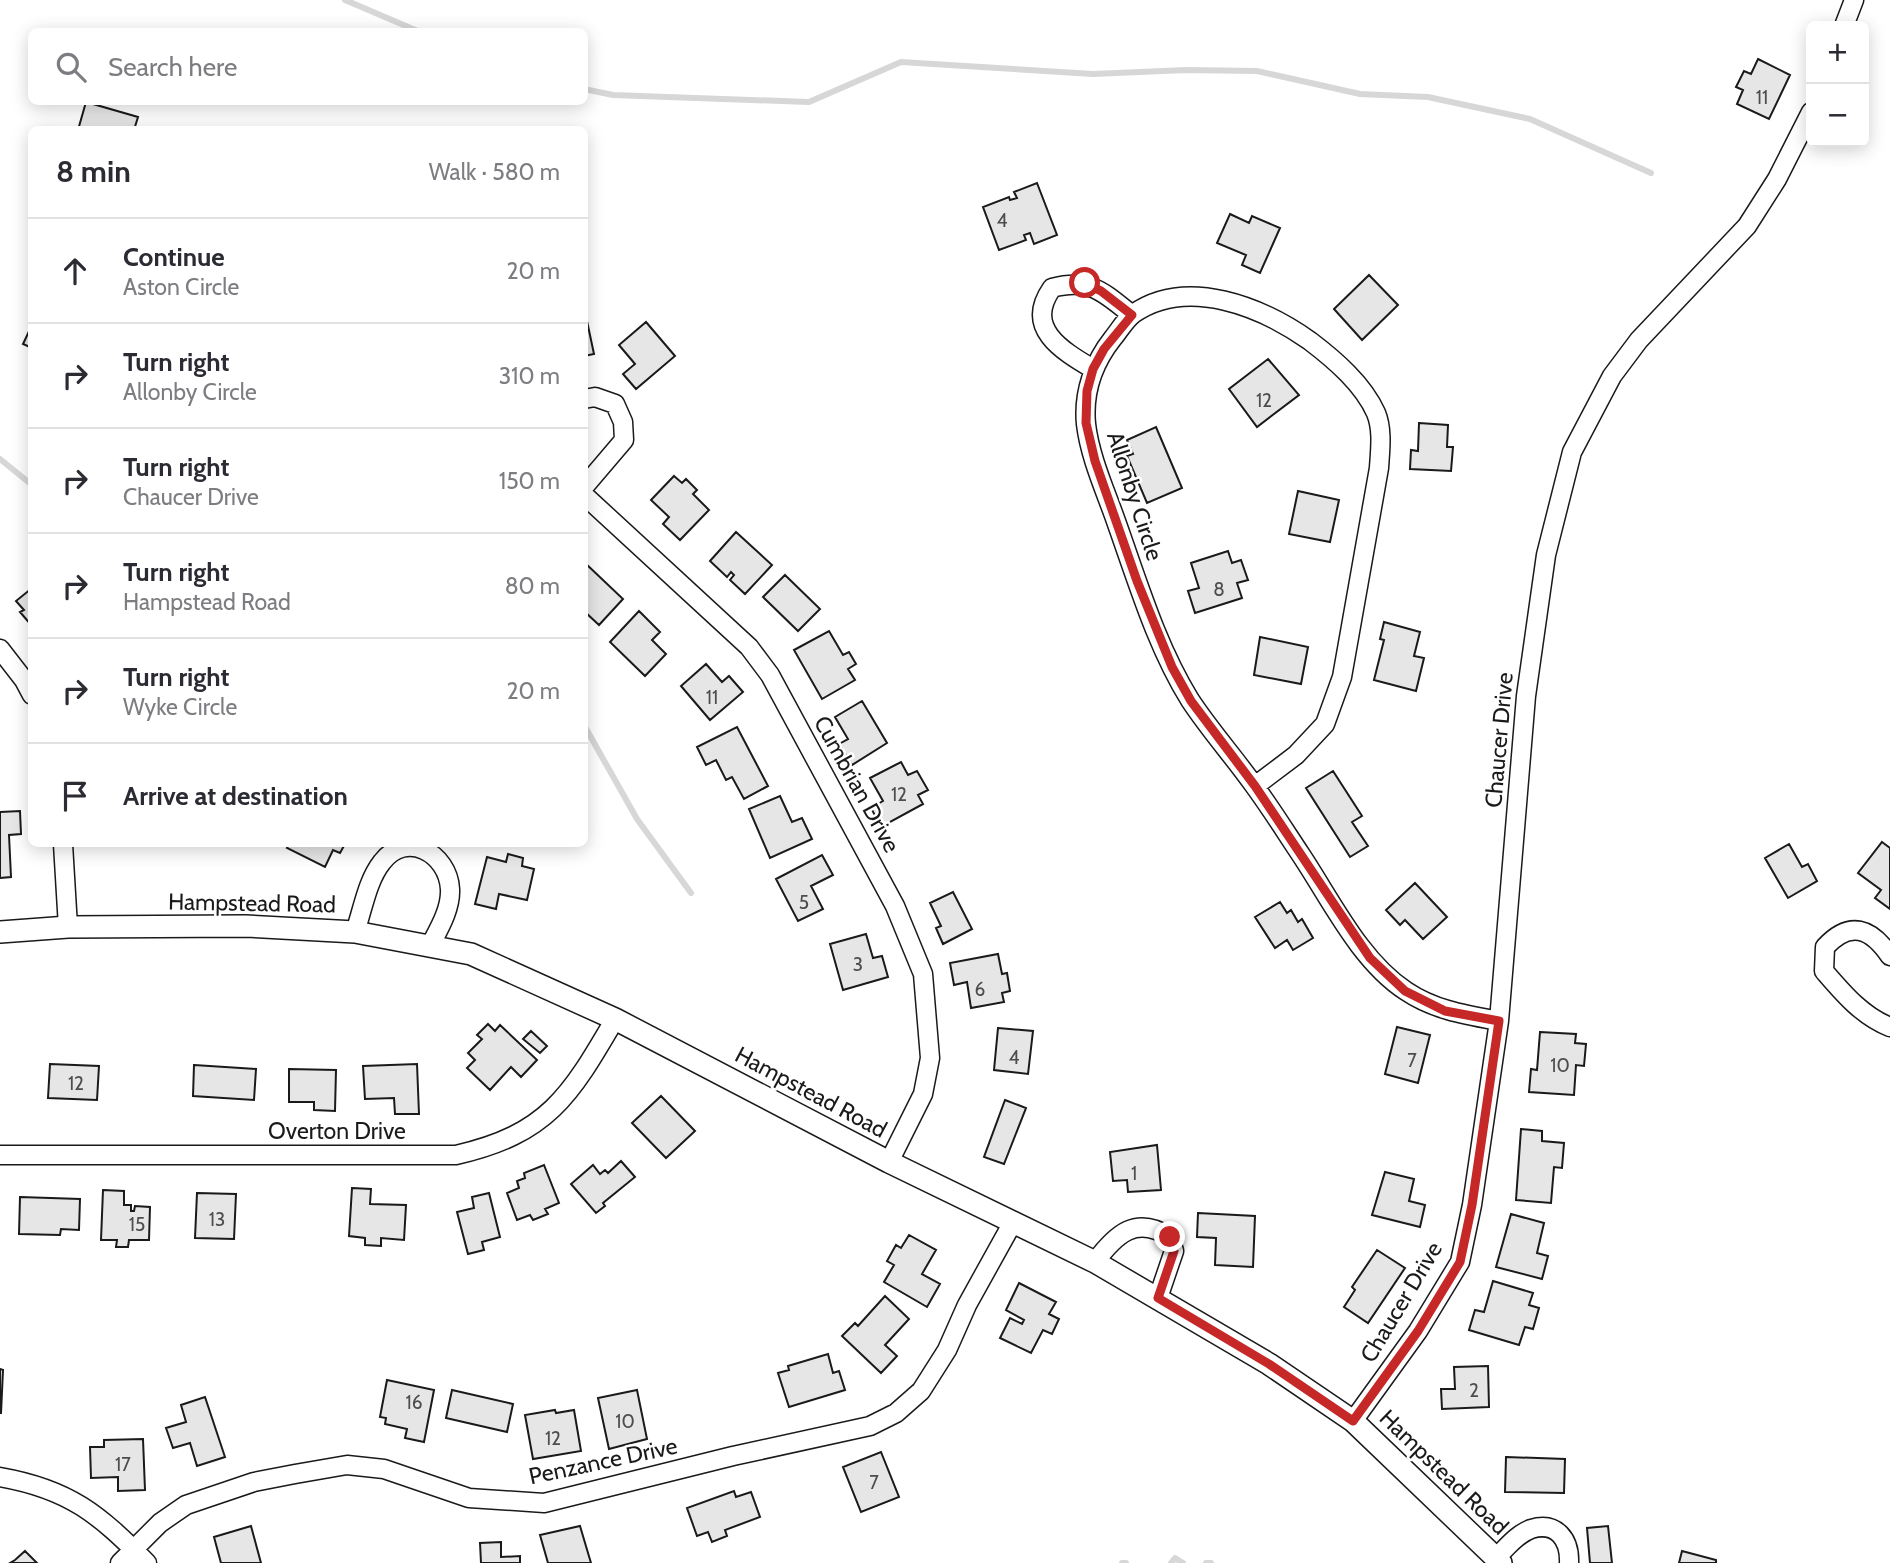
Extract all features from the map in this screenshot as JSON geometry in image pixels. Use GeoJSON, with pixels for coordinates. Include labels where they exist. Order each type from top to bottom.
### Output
{"type":"FeatureCollection","features":[{"type":"Feature","properties":{"kind":"street"},"geometry":{"type":"LineString","coordinates":[[1846,21],[1854,0]]}},
{"type":"Feature","properties":{"kind":"street","name":"Chaucer Drive"},"geometry":{"type":"LineString","coordinates":[[1353,1421],[1418,1331],[1460,1262],[1472,1205],[1499,1021],[1526,696],[1546,555],[1572,452],[1612,376],[1639,340],[1747,226],[1777,179],[1806,121]]}},
{"type":"Feature","properties":{"kind":"street"},"geometry":{"type":"LineString","coordinates":[[1093,369],[1066,355],[1051,337],[1041,317],[1043,301],[1052,288],[1085,283],[1101,291],[1132,315]]}},
{"type":"Feature","properties":{"kind":"street","name":"Allonby Circle"},"geometry":{"type":"LineString","coordinates":[[1255,786],[1296,755],[1325,724],[1342,677],[1379,468],[1381,441],[1376,414],[1356,384],[1332,357],[1295,331],[1228,301],[1199,296],[1167,299],[1132,315],[1104,349],[1093,369],[1087,391],[1086,423],[1095,461],[1137,581],[1172,667],[1191,701],[1255,786],[1370,958],[1405,991],[1445,1011],[1499,1021]]}},
{"type":"Feature","properties":{"kind":"street"},"geometry":{"type":"LineString","coordinates":[[588,398],[595,397],[615,404],[623,422],[624,440],[588,482]]}},
{"type":"Feature","properties":{"kind":"street","name":"Cumbrian Drive"},"geometry":{"type":"LineString","coordinates":[[588,499],[749,647],[770,675],[895,906],[923,974],[930,1058],[923,1094],[889,1162]]}},
{"type":"Feature","properties":{"kind":"street"},"geometry":{"type":"LineString","coordinates":[[0,649],[28,688]]}},
{"type":"Feature","properties":{"kind":"street"},"geometry":{"type":"LineString","coordinates":[[63,847],[68,928]]}},
{"type":"Feature","properties":{"kind":"street"},"geometry":{"type":"LineString","coordinates":[[355,932],[373,874],[384,859],[402,847],[421,847],[438,858],[446,872],[450,889],[446,913],[432,944]]}},
{"type":"Feature","properties":{"kind":"street","name":"Hampstead Road"},"geometry":{"type":"LineString","coordinates":[[0,932],[68,928],[245,926],[355,932],[432,944],[471,954],[615,1019],[889,1162],[1095,1262],[1158,1298],[1269,1364],[1353,1421],[1498,1560]]}},
{"type":"Feature","properties":{"kind":"street"},"geometry":{"type":"LineString","coordinates":[[1890,956],[1880,941],[1863,930],[1845,932],[1825,947],[1824,971],[1865,1013],[1890,1027]]}},
{"type":"Feature","properties":{"kind":"street","name":"Overton Drive"},"geometry":{"type":"LineString","coordinates":[[0,1155],[456,1155],[494,1146],[538,1123],[580,1077],[615,1019]]}},
{"type":"Feature","properties":{"kind":"street","name":"Penzance Drive"},"geometry":{"type":"LineString","coordinates":[[120,1563],[160,1523],[195,1502],[254,1482],[347,1465],[384,1469],[469,1498],[544,1503],[870,1426],[896,1413],[921,1391],[947,1350],[967,1305],[1013,1222]]}},
{"type":"Feature","properties":{"kind":"street"},"geometry":{"type":"LineString","coordinates":[[1095,1262],[1121,1233],[1141,1227],[1158,1230],[1170,1237],[1174,1251],[1158,1298]]}},
{"type":"Feature","properties":{"kind":"street"},"geometry":{"type":"LineString","coordinates":[[0,1477],[27,1482],[65,1496],[99,1516],[147,1563]]}},
{"type":"Feature","properties":{"kind":"street"},"geometry":{"type":"LineString","coordinates":[[1498,1560],[1514,1540],[1531,1529],[1548,1528],[1562,1535],[1569,1546],[1569,1563]]}},
{"type":"Feature","properties":{"kind":"building"},"geometry":{"type":"Polygon","coordinates":[[[1758,59],[1790,75],[1769,119],[1737,104],[1743,90],[1736,87],[1744,71],[1751,74],[1758,59]]]}},
{"type":"Feature","properties":{"kind":"building"},"geometry":{"type":"Polygon","coordinates":[[[85,105],[96,105],[138,117],[135,126],[79,126],[85,105]]]}},
{"type":"Feature","properties":{"kind":"building"},"geometry":{"type":"Polygon","coordinates":[[[1037,183],[1057,235],[1034,244],[1030,233],[1024,235],[1026,240],[999,250],[983,207],[1009,197],[1010,200],[1017,198],[1014,192],[1037,183]]]}},
{"type":"Feature","properties":{"kind":"building"},"geometry":{"type":"Polygon","coordinates":[[[1230,214],[1249,223],[1252,216],[1280,228],[1260,273],[1242,265],[1246,255],[1217,243],[1230,214]]]}},
{"type":"Feature","properties":{"kind":"building"},"geometry":{"type":"Polygon","coordinates":[[[1369,275],[1398,305],[1362,340],[1334,309],[1369,275]]]}},
{"type":"Feature","properties":{"kind":"building"},"geometry":{"type":"Polygon","coordinates":[[[646,322],[675,356],[636,389],[623,374],[635,364],[619,345],[646,322]]]}},
{"type":"Feature","properties":{"kind":"building"},"geometry":{"type":"Polygon","coordinates":[[[588,326],[594,354],[588,355],[588,326]]]}},
{"type":"Feature","properties":{"kind":"building"},"geometry":{"type":"Polygon","coordinates":[[[28,333],[28,346],[23,344],[28,333]]]}},
{"type":"Feature","properties":{"kind":"building"},"geometry":{"type":"Polygon","coordinates":[[[1268,359],[1299,395],[1257,427],[1229,389],[1268,359]]]}},
{"type":"Feature","properties":{"kind":"building"},"geometry":{"type":"Polygon","coordinates":[[[1419,423],[1448,425],[1447,447],[1453,447],[1451,471],[1410,469],[1411,450],[1418,451],[1419,423]]]}},
{"type":"Feature","properties":{"kind":"building"},"geometry":{"type":"Polygon","coordinates":[[[1156,427],[1182,488],[1147,503],[1127,456],[1133,454],[1127,440],[1156,427]]]}},
{"type":"Feature","properties":{"kind":"building"},"geometry":{"type":"Polygon","coordinates":[[[674,476],[682,483],[686,479],[697,490],[693,494],[709,510],[680,540],[663,524],[669,517],[651,500],[674,476]]]}},
{"type":"Feature","properties":{"kind":"building"},"geometry":{"type":"Polygon","coordinates":[[[1298,491],[1339,500],[1330,542],[1289,534],[1298,491]]]}},
{"type":"Feature","properties":{"kind":"building"},"geometry":{"type":"Polygon","coordinates":[[[736,532],[772,565],[745,594],[730,580],[734,575],[731,572],[727,577],[710,561],[736,532]]]}},
{"type":"Feature","properties":{"kind":"building"},"geometry":{"type":"Polygon","coordinates":[[[1228,551],[1232,563],[1241,560],[1248,580],[1237,583],[1242,598],[1195,613],[1188,591],[1199,588],[1191,563],[1228,551]]]}},
{"type":"Feature","properties":{"kind":"building"},"geometry":{"type":"Polygon","coordinates":[[[588,566],[623,599],[599,625],[588,615],[588,566]]]}},
{"type":"Feature","properties":{"kind":"building"},"geometry":{"type":"Polygon","coordinates":[[[785,575],[820,609],[798,631],[763,597],[785,575]]]}},
{"type":"Feature","properties":{"kind":"building"},"geometry":{"type":"Polygon","coordinates":[[[28,591],[28,621],[20,612],[24,610],[16,601],[28,591]]]}},
{"type":"Feature","properties":{"kind":"building"},"geometry":{"type":"Polygon","coordinates":[[[639,611],[660,632],[652,640],[666,654],[645,676],[610,642],[639,611]]]}},
{"type":"Feature","properties":{"kind":"building"},"geometry":{"type":"Polygon","coordinates":[[[1384,622],[1420,632],[1414,656],[1424,658],[1416,691],[1374,680],[1384,640],[1380,639],[1384,622]]]}},
{"type":"Feature","properties":{"kind":"building"},"geometry":{"type":"Polygon","coordinates":[[[829,631],[843,655],[849,652],[856,664],[848,669],[855,680],[822,699],[794,650],[829,631]]]}},
{"type":"Feature","properties":{"kind":"building"},"geometry":{"type":"Polygon","coordinates":[[[1260,637],[1308,647],[1301,684],[1254,675],[1260,637]]]}},
{"type":"Feature","properties":{"kind":"building"},"geometry":{"type":"Polygon","coordinates":[[[706,664],[722,682],[729,676],[743,692],[710,720],[681,686],[706,664]]]}},
{"type":"Feature","properties":{"kind":"building"},"geometry":{"type":"Polygon","coordinates":[[[862,701],[887,743],[852,765],[839,744],[848,739],[835,717],[862,701]]]}},
{"type":"Feature","properties":{"kind":"building"},"geometry":{"type":"Polygon","coordinates":[[[737,727],[768,786],[744,799],[732,777],[726,780],[716,760],[706,765],[697,747],[737,727]]]}},
{"type":"Feature","properties":{"kind":"building"},"geometry":{"type":"Polygon","coordinates":[[[901,762],[908,775],[917,771],[928,790],[918,795],[923,804],[881,827],[871,808],[883,801],[870,778],[901,762]]]}},
{"type":"Feature","properties":{"kind":"building"},"geometry":{"type":"Polygon","coordinates":[[[1333,771],[1362,816],[1352,822],[1368,846],[1350,857],[1306,788],[1333,771]]]}},
{"type":"Feature","properties":{"kind":"building"},"geometry":{"type":"Polygon","coordinates":[[[780,796],[792,822],[802,818],[812,839],[770,858],[749,809],[780,796]]]}},
{"type":"Feature","properties":{"kind":"building"},"geometry":{"type":"Polygon","coordinates":[[[20,811],[21,834],[9,835],[11,877],[0,878],[0,812],[20,811]]]}},
{"type":"Feature","properties":{"kind":"building"},"geometry":{"type":"Polygon","coordinates":[[[1882,842],[1890,848],[1890,909],[1875,898],[1881,890],[1858,873],[1882,842]]]}},
{"type":"Feature","properties":{"kind":"building"},"geometry":{"type":"Polygon","coordinates":[[[1789,844],[1802,867],[1808,864],[1817,881],[1788,898],[1765,858],[1789,844]]]}},
{"type":"Feature","properties":{"kind":"building"},"geometry":{"type":"Polygon","coordinates":[[[343,847],[340,853],[333,850],[325,867],[287,848],[343,847]]]}},
{"type":"Feature","properties":{"kind":"building"},"geometry":{"type":"Polygon","coordinates":[[[508,854],[523,858],[522,866],[534,869],[527,900],[499,894],[496,909],[475,904],[487,857],[506,862],[508,854]]]}},
{"type":"Feature","properties":{"kind":"building"},"geometry":{"type":"Polygon","coordinates":[[[822,855],[833,875],[811,886],[823,909],[798,921],[776,879],[822,855]]]}},
{"type":"Feature","properties":{"kind":"building"},"geometry":{"type":"Polygon","coordinates":[[[1415,883],[1447,917],[1423,939],[1405,920],[1400,925],[1386,910],[1415,883]]]}},
{"type":"Feature","properties":{"kind":"building"},"geometry":{"type":"Polygon","coordinates":[[[953,892],[972,929],[943,944],[936,928],[941,926],[930,903],[953,892]]]}},
{"type":"Feature","properties":{"kind":"building"},"geometry":{"type":"Polygon","coordinates":[[[1280,902],[1287,913],[1291,910],[1298,922],[1302,919],[1313,938],[1293,950],[1287,940],[1275,948],[1255,917],[1280,902]]]}},
{"type":"Feature","properties":{"kind":"building"},"geometry":{"type":"Polygon","coordinates":[[[866,934],[873,958],[882,956],[888,977],[843,990],[830,944],[866,934]]]}},
{"type":"Feature","properties":{"kind":"building"},"geometry":{"type":"Polygon","coordinates":[[[998,954],[1002,974],[1007,973],[1010,991],[1002,993],[1004,1002],[971,1008],[967,982],[954,985],[950,963],[998,954]]]}},
{"type":"Feature","properties":{"kind":"building"},"geometry":{"type":"Polygon","coordinates":[[[488,1024],[495,1031],[500,1025],[537,1060],[521,1077],[511,1067],[490,1090],[467,1068],[475,1060],[468,1053],[482,1039],[477,1035],[488,1024]]]}},
{"type":"Feature","properties":{"kind":"building"},"geometry":{"type":"Polygon","coordinates":[[[1397,1027],[1430,1035],[1418,1083],[1385,1074],[1397,1027]]]}},
{"type":"Feature","properties":{"kind":"building"},"geometry":{"type":"Polygon","coordinates":[[[998,1028],[1033,1031],[1028,1074],[994,1070],[998,1028]]]}},
{"type":"Feature","properties":{"kind":"building"},"geometry":{"type":"Polygon","coordinates":[[[531,1031],[547,1046],[540,1053],[523,1039],[531,1031]]]}},
{"type":"Feature","properties":{"kind":"building"},"geometry":{"type":"Polygon","coordinates":[[[1540,1032],[1576,1034],[1575,1043],[1586,1044],[1584,1066],[1576,1065],[1574,1095],[1529,1092],[1531,1069],[1537,1070],[1540,1032]]]}},
{"type":"Feature","properties":{"kind":"building"},"geometry":{"type":"Polygon","coordinates":[[[50,1064],[99,1066],[97,1100],[48,1098],[50,1064]]]}},
{"type":"Feature","properties":{"kind":"building"},"geometry":{"type":"Polygon","coordinates":[[[417,1064],[419,1114],[395,1114],[394,1098],[365,1099],[363,1066],[417,1064]]]}},
{"type":"Feature","properties":{"kind":"building"},"geometry":{"type":"Polygon","coordinates":[[[194,1065],[256,1069],[254,1100],[193,1096],[194,1065]]]}},
{"type":"Feature","properties":{"kind":"building"},"geometry":{"type":"Polygon","coordinates":[[[289,1069],[336,1070],[335,1111],[314,1110],[314,1102],[289,1102],[289,1069]]]}},
{"type":"Feature","properties":{"kind":"building"},"geometry":{"type":"Polygon","coordinates":[[[661,1096],[695,1131],[666,1158],[632,1123],[661,1096]]]}},
{"type":"Feature","properties":{"kind":"building"},"geometry":{"type":"Polygon","coordinates":[[[1005,1100],[1026,1108],[1004,1164],[984,1157],[1005,1100]]]}},
{"type":"Feature","properties":{"kind":"building"},"geometry":{"type":"Polygon","coordinates":[[[1521,1129],[1542,1131],[1542,1141],[1564,1143],[1562,1168],[1554,1167],[1551,1203],[1516,1200],[1521,1129]]]}},
{"type":"Feature","properties":{"kind":"building"},"geometry":{"type":"Polygon","coordinates":[[[1157,1145],[1161,1190],[1128,1192],[1127,1180],[1113,1181],[1110,1152],[1157,1145]]]}},
{"type":"Feature","properties":{"kind":"building"},"geometry":{"type":"Polygon","coordinates":[[[621,1161],[635,1177],[603,1203],[605,1206],[596,1213],[571,1184],[593,1165],[600,1174],[605,1170],[608,1173],[621,1161]]]}},
{"type":"Feature","properties":{"kind":"building"},"geometry":{"type":"Polygon","coordinates":[[[544,1165],[559,1203],[545,1209],[548,1214],[533,1220],[530,1215],[517,1220],[507,1193],[519,1188],[517,1181],[525,1178],[524,1173],[544,1165]]]}},
{"type":"Feature","properties":{"kind":"building"},"geometry":{"type":"Polygon","coordinates":[[[1385,1172],[1414,1179],[1409,1201],[1425,1205],[1420,1227],[1372,1215],[1385,1172]]]}},
{"type":"Feature","properties":{"kind":"building"},"geometry":{"type":"Polygon","coordinates":[[[352,1188],[371,1189],[370,1204],[406,1205],[404,1240],[381,1238],[381,1246],[365,1245],[365,1238],[349,1236],[352,1188]]]}},
{"type":"Feature","properties":{"kind":"building"},"geometry":{"type":"Polygon","coordinates":[[[103,1190],[124,1191],[124,1205],[131,1205],[131,1211],[134,1211],[135,1206],[150,1207],[149,1240],[129,1240],[128,1247],[116,1247],[117,1240],[101,1240],[103,1190]]]}},
{"type":"Feature","properties":{"kind":"building"},"geometry":{"type":"Polygon","coordinates":[[[197,1193],[236,1194],[234,1239],[195,1238],[197,1193]]]}},
{"type":"Feature","properties":{"kind":"building"},"geometry":{"type":"Polygon","coordinates":[[[489,1193],[500,1237],[482,1242],[484,1250],[468,1254],[457,1212],[474,1208],[472,1197],[489,1193]]]}},
{"type":"Feature","properties":{"kind":"building"},"geometry":{"type":"Polygon","coordinates":[[[20,1197],[80,1199],[79,1230],[61,1229],[60,1235],[19,1234],[20,1197]]]}},
{"type":"Feature","properties":{"kind":"building"},"geometry":{"type":"Polygon","coordinates":[[[1198,1213],[1255,1216],[1253,1267],[1215,1265],[1216,1238],[1197,1237],[1198,1213]]]}},
{"type":"Feature","properties":{"kind":"building"},"geometry":{"type":"Polygon","coordinates":[[[1511,1214],[1544,1223],[1537,1253],[1548,1256],[1542,1279],[1496,1267],[1511,1214]]]}},
{"type":"Feature","properties":{"kind":"building"},"geometry":{"type":"Polygon","coordinates":[[[909,1235],[936,1250],[922,1274],[940,1284],[927,1307],[884,1282],[894,1265],[887,1261],[896,1245],[901,1248],[909,1235]]]}},
{"type":"Feature","properties":{"kind":"building"},"geometry":{"type":"Polygon","coordinates":[[[1377,1250],[1405,1268],[1368,1323],[1344,1307],[1355,1290],[1352,1287],[1377,1250]]]}},
{"type":"Feature","properties":{"kind":"building"},"geometry":{"type":"Polygon","coordinates":[[[1493,1281],[1533,1293],[1529,1305],[1539,1308],[1533,1329],[1525,1327],[1519,1345],[1469,1330],[1475,1310],[1484,1312],[1493,1281]]]}},
{"type":"Feature","properties":{"kind":"building"},"geometry":{"type":"Polygon","coordinates":[[[1019,1283],[1056,1302],[1049,1314],[1059,1319],[1052,1334],[1043,1330],[1031,1353],[1000,1338],[1010,1318],[1022,1324],[1024,1320],[1006,1310],[1019,1283]]]}},
{"type":"Feature","properties":{"kind":"building"},"geometry":{"type":"Polygon","coordinates":[[[885,1296],[909,1319],[885,1345],[897,1356],[881,1373],[842,1336],[855,1323],[858,1326],[885,1296]]]}},
{"type":"Feature","properties":{"kind":"building"},"geometry":{"type":"Polygon","coordinates":[[[828,1354],[833,1373],[839,1371],[845,1390],[789,1407],[778,1373],[789,1370],[788,1366],[828,1354]]]}},
{"type":"Feature","properties":{"kind":"building"},"geometry":{"type":"Polygon","coordinates":[[[1488,1366],[1489,1407],[1442,1409],[1441,1389],[1455,1389],[1454,1367],[1488,1366]]]}},
{"type":"Feature","properties":{"kind":"building"},"geometry":{"type":"Polygon","coordinates":[[[0,1369],[3,1370],[1,1413],[0,1413],[0,1369]]]}},
{"type":"Feature","properties":{"kind":"building"},"geometry":{"type":"Polygon","coordinates":[[[387,1380],[434,1390],[424,1442],[405,1438],[407,1429],[385,1424],[386,1418],[380,1417],[387,1380]]]}},
{"type":"Feature","properties":{"kind":"building"},"geometry":{"type":"Polygon","coordinates":[[[452,1390],[513,1404],[507,1432],[446,1418],[452,1390]]]}},
{"type":"Feature","properties":{"kind":"building"},"geometry":{"type":"Polygon","coordinates":[[[637,1390],[647,1439],[609,1449],[598,1398],[637,1390]]]}},
{"type":"Feature","properties":{"kind":"building"},"geometry":{"type":"Polygon","coordinates":[[[205,1397],[225,1457],[197,1466],[190,1443],[173,1448],[166,1428],[186,1422],[181,1405],[205,1397]]]}},
{"type":"Feature","properties":{"kind":"building"},"geometry":{"type":"Polygon","coordinates":[[[555,1410],[556,1413],[574,1410],[581,1451],[533,1459],[525,1415],[555,1410]]]}},
{"type":"Feature","properties":{"kind":"building"},"geometry":{"type":"Polygon","coordinates":[[[143,1439],[145,1490],[118,1491],[118,1477],[91,1478],[90,1447],[104,1447],[104,1440],[143,1439]]]}},
{"type":"Feature","properties":{"kind":"building"},"geometry":{"type":"Polygon","coordinates":[[[881,1452],[899,1497],[861,1512],[843,1467],[881,1452]]]}},
{"type":"Feature","properties":{"kind":"building"},"geometry":{"type":"Polygon","coordinates":[[[1506,1457],[1565,1459],[1564,1493],[1505,1492],[1506,1457]]]}},
{"type":"Feature","properties":{"kind":"building"},"geometry":{"type":"Polygon","coordinates":[[[734,1491],[736,1497],[751,1492],[760,1517],[725,1530],[727,1536],[712,1542],[708,1532],[697,1536],[687,1508],[734,1491]]]}},
{"type":"Feature","properties":{"kind":"building"},"geometry":{"type":"Polygon","coordinates":[[[251,1526],[261,1563],[221,1563],[214,1537],[251,1526]]]}},
{"type":"Feature","properties":{"kind":"building"},"geometry":{"type":"Polygon","coordinates":[[[580,1526],[591,1563],[548,1563],[540,1535],[580,1526]]]}},
{"type":"Feature","properties":{"kind":"building"},"geometry":{"type":"Polygon","coordinates":[[[1608,1526],[1612,1563],[1590,1563],[1587,1528],[1608,1526]]]}},
{"type":"Feature","properties":{"kind":"building"},"geometry":{"type":"Polygon","coordinates":[[[501,1542],[501,1557],[520,1556],[520,1563],[481,1563],[480,1543],[501,1542]]]}},
{"type":"Feature","properties":{"kind":"building"},"geometry":{"type":"Polygon","coordinates":[[[25,1551],[37,1563],[10,1563],[15,1560],[25,1551]]]}},
{"type":"Feature","properties":{"kind":"building"},"geometry":{"type":"Polygon","coordinates":[[[1682,1551],[1716,1560],[1716,1563],[1679,1563],[1682,1551]]]}},
{"type":"Feature","properties":{"kind":"waterway"},"geometry":{"type":"LineString","coordinates":[[345,0],[411,28]]}},
{"type":"Feature","properties":{"kind":"waterway"},"geometry":{"type":"LineString","coordinates":[[588,90],[613,95],[809,102],[901,62],[1093,74],[1186,70],[1257,71],[1360,94],[1428,97],[1530,119],[1651,173]]}},
{"type":"Feature","properties":{"kind":"waterway"},"geometry":{"type":"LineString","coordinates":[[0,459],[28,482]]}},
{"type":"Feature","properties":{"kind":"waterway"},"geometry":{"type":"LineString","coordinates":[[588,732],[637,819],[691,893]]}},
{"type":"Feature","properties":{"kind":"waterway"},"geometry":{"type":"LineString","coordinates":[[1171,1563],[1175,1558],[1183,1563]]}},
{"type":"Feature","properties":{"kind":"waterway"},"geometry":{"type":"LineString","coordinates":[[1206,1563],[1211,1563]]}},
{"type":"Feature","properties":{"kind":"route"},"geometry":{"type":"LineString","coordinates":[[1085,283],[1101,291],[1132,315],[1104,349],[1093,369],[1087,391],[1086,423],[1095,461],[1137,581],[1172,667],[1191,701],[1255,786],[1370,958],[1405,991],[1445,1011],[1499,1021],[1472,1205],[1460,1262],[1418,1331],[1353,1421],[1269,1364],[1158,1298],[1174,1251],[1170,1237]]}}]}
